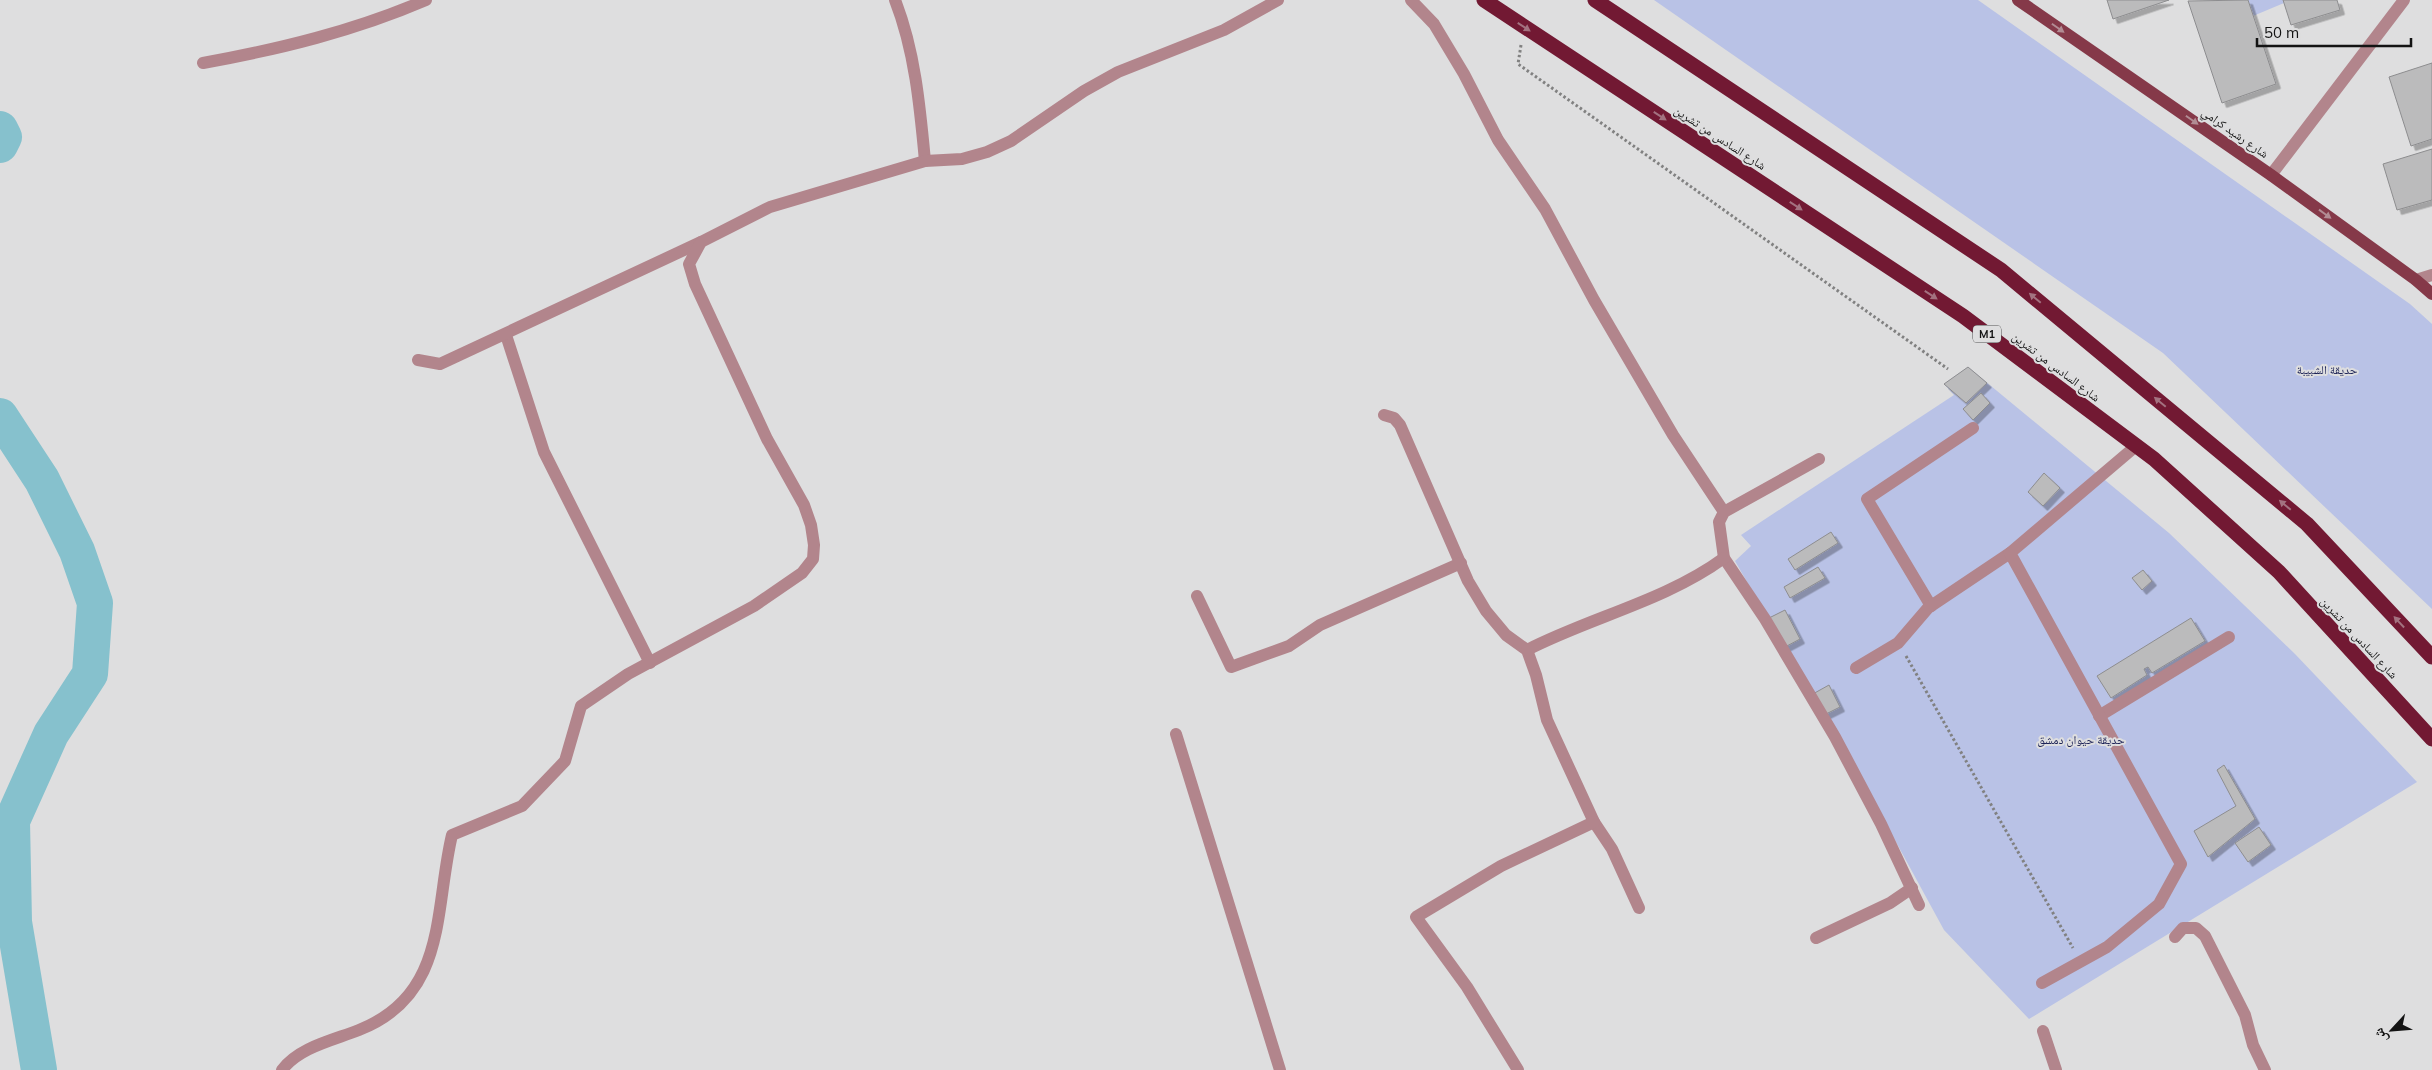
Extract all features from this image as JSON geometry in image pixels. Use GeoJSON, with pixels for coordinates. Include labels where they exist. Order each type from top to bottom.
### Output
{"type":"FeatureCollection","features":[{"type":"Feature","properties":{"kind":"highway","name":"شارع السادس من تشرين"},"geometry":{"type":"LineString","coordinates":[[1484,0],[1963,316],[2154,459],[2279,572],[2432,739]]}},
{"type":"Feature","properties":{"kind":"highway"},"geometry":{"type":"LineString","coordinates":[[1595,0],[2001,270],[2308,524],[2432,657]]}},
{"type":"Feature","properties":{"kind":"main road","name":"شارع رشيد كرامي"},"geometry":{"type":"LineString","coordinates":[[2018,0],[2271,175],[2416,280],[2432,294]]}},
{"type":"Feature","properties":{"kind":"street"},"geometry":{"type":"LineString","coordinates":[[203,63],[322,36],[357,26],[426,0]]}},
{"type":"Feature","properties":{"kind":"street"},"geometry":{"type":"LineString","coordinates":[[896,0],[904,22],[913,69],[925,161]]}},
{"type":"Feature","properties":{"kind":"street"},"geometry":{"type":"LineString","coordinates":[[418,360],[440,364],[701,242],[770,207],[925,161],[962,159],[995,148],[1011,141],[1084,91],[1118,72],[1224,30],[1278,0]]}},
{"type":"Feature","properties":{"kind":"street"},"geometry":{"type":"LineString","coordinates":[[1411,0],[1434,24],[1464,74],[1498,140],[1545,208],[1594,300],[1674,435],[1724,512]]}},
{"type":"Feature","properties":{"kind":"street"},"geometry":{"type":"LineString","coordinates":[[2271,175],[2404,0]]}},
{"type":"Feature","properties":{"kind":"street"},"geometry":{"type":"LineString","coordinates":[[282,1070],[296,1056],[376,1024],[403,1000],[416,985],[437,936],[452,835],[522,806],[565,761],[581,706],[650,663],[754,606],[802,573],[813,558],[812,525],[804,505],[767,439],[695,284],[689,264],[701,242]]}},
{"type":"Feature","properties":{"kind":"street"},"geometry":{"type":"LineString","coordinates":[[2416,280],[2432,275]]}},
{"type":"Feature","properties":{"kind":"street"},"geometry":{"type":"LineString","coordinates":[[506,334],[544,452],[650,663]]}},
{"type":"Feature","properties":{"kind":"street"},"geometry":{"type":"LineString","coordinates":[[1384,415],[1394,418],[1400,424],[1436,511],[1468,581],[1486,611],[1506,635],[1527,650],[1536,675],[1546,720],[1594,822],[1612,849],[1638,908]]}},
{"type":"Feature","properties":{"kind":"street"},"geometry":{"type":"LineString","coordinates":[[1931,606],[1867,499],[1973,428]]}},
{"type":"Feature","properties":{"kind":"street"},"geometry":{"type":"LineString","coordinates":[[1856,668],[1898,643],[1931,606],[2010,553],[2136,446]]}},
{"type":"Feature","properties":{"kind":"street"},"geometry":{"type":"LineString","coordinates":[[1819,459],[1724,512],[1719,522],[1724,558],[1764,619],[1835,737],[1912,888],[1919,906]]}},
{"type":"Feature","properties":{"kind":"street"},"geometry":{"type":"LineString","coordinates":[[2010,553],[2181,864],[2159,904],[2107,946],[2042,983]]}},
{"type":"Feature","properties":{"kind":"street"},"geometry":{"type":"LineString","coordinates":[[1527,650],[1560,633],[1663,593],[1706,572],[1724,558]]}},
{"type":"Feature","properties":{"kind":"street"},"geometry":{"type":"LineString","coordinates":[[1197,596],[1231,666],[1289,646],[1320,624],[1461,563]]}},
{"type":"Feature","properties":{"kind":"street"},"geometry":{"type":"LineString","coordinates":[[2100,716],[2229,637]]}},
{"type":"Feature","properties":{"kind":"street"},"geometry":{"type":"LineString","coordinates":[[1176,734],[1280,1070]]}},
{"type":"Feature","properties":{"kind":"street"},"geometry":{"type":"LineString","coordinates":[[1518,1070],[1466,987],[1416,917],[1501,866],[1594,822]]}},
{"type":"Feature","properties":{"kind":"street"},"geometry":{"type":"LineString","coordinates":[[1816,938],[1890,903],[1912,888]]}},
{"type":"Feature","properties":{"kind":"street"},"geometry":{"type":"LineString","coordinates":[[2176,937],[2183,928],[2196,928],[2205,936],[2245,1015],[2253,1045],[2265,1070]]}},
{"type":"Feature","properties":{"kind":"street"},"geometry":{"type":"LineString","coordinates":[[2043,1031],[2056,1070]]}},
{"type":"Feature","properties":{"kind":"path"},"geometry":{"type":"LineString","coordinates":[[1524,26],[1518,64],[1948,369]]}},
{"type":"Feature","properties":{"kind":"path"},"geometry":{"type":"LineString","coordinates":[[1898,643],[2081,962]]}},
{"type":"Feature","properties":{"kind":"green space","name":"حديقة الشبيبة"},"geometry":{"type":"Polygon","coordinates":[[[1654,0],[1978,0],[2410,304],[2432,324],[2432,609],[2163,353],[1654,0]]]}},
{"type":"Feature","properties":{"kind":"green space"},"geometry":{"type":"Polygon","coordinates":[[[2248,0],[2283,0],[2284,3],[2253,16],[2248,0]]]}},
{"type":"Feature","properties":{"kind":"green space","name":"حديقة حيوان دمشق"},"geometry":{"type":"Polygon","coordinates":[[[1968,367],[2169,533],[2295,654],[2417,782],[2029,1019],[1944,930],[1890,831],[1735,561],[1751,546],[1741,535],[1954,395],[1944,384],[1968,367]]]}},
{"type":"Feature","properties":{"kind":"building"},"geometry":{"type":"Polygon","coordinates":[[[2107,0],[2169,0],[2113,19],[2107,0]]]}},
{"type":"Feature","properties":{"kind":"building"},"geometry":{"type":"Polygon","coordinates":[[[2248,0],[2276,84],[2222,103],[2188,1],[2248,0]]]}},
{"type":"Feature","properties":{"kind":"building"},"geometry":{"type":"Polygon","coordinates":[[[2283,0],[2337,0],[2340,10],[2291,25],[2283,0]]]}},
{"type":"Feature","properties":{"kind":"building"},"geometry":{"type":"Polygon","coordinates":[[[2432,63],[2432,139],[2411,146],[2389,77],[2432,63]]]}},
{"type":"Feature","properties":{"kind":"building"},"geometry":{"type":"Polygon","coordinates":[[[2432,149],[2432,200],[2397,210],[2383,164],[2432,149]]]}},
{"type":"Feature","properties":{"kind":"building"},"geometry":{"type":"Polygon","coordinates":[[[1968,367],[1987,383],[1966,403],[1944,384],[1968,367]]]}},
{"type":"Feature","properties":{"kind":"building"},"geometry":{"type":"Polygon","coordinates":[[[1981,393],[1990,403],[1973,420],[1963,409],[1981,393]]]}},
{"type":"Feature","properties":{"kind":"building"},"geometry":{"type":"Polygon","coordinates":[[[2044,473],[2060,488],[2043,506],[2028,492],[2044,473]]]}},
{"type":"Feature","properties":{"kind":"building"},"geometry":{"type":"Polygon","coordinates":[[[1831,532],[1838,543],[1795,570],[1788,559],[1831,532]]]}},
{"type":"Feature","properties":{"kind":"building"},"geometry":{"type":"Polygon","coordinates":[[[1818,567],[1825,578],[1790,598],[1784,587],[1818,567]]]}},
{"type":"Feature","properties":{"kind":"building"},"geometry":{"type":"Polygon","coordinates":[[[2143,570],[2152,581],[2142,590],[2132,578],[2143,570]]]}},
{"type":"Feature","properties":{"kind":"building"},"geometry":{"type":"Polygon","coordinates":[[[1785,610],[1800,639],[1785,647],[1769,618],[1785,610]]]}},
{"type":"Feature","properties":{"kind":"building"},"geometry":{"type":"Polygon","coordinates":[[[2191,618],[2205,641],[2152,673],[2148,667],[2144,669],[2147,675],[2111,698],[2097,676],[2191,618]]]}},
{"type":"Feature","properties":{"kind":"building"},"geometry":{"type":"Polygon","coordinates":[[[1829,685],[1840,707],[1822,716],[1811,695],[1829,685]]]}},
{"type":"Feature","properties":{"kind":"building"},"geometry":{"type":"Polygon","coordinates":[[[2224,765],[2255,819],[2208,857],[2194,831],[2236,806],[2217,770],[2224,765]]]}},
{"type":"Feature","properties":{"kind":"building"},"geometry":{"type":"Polygon","coordinates":[[[2259,827],[2271,845],[2248,862],[2235,843],[2259,827]]]}},
{"type":"Feature","properties":{"kind":"waterway"},"geometry":{"type":"LineString","coordinates":[[0,129],[4,137],[0,145]]}},
{"type":"Feature","properties":{"kind":"waterway"},"geometry":{"type":"LineString","coordinates":[[0,416],[42,480],[77,551],[95,603],[90,674],[51,734],[12,821],[14,922],[39,1070]]}}]}
